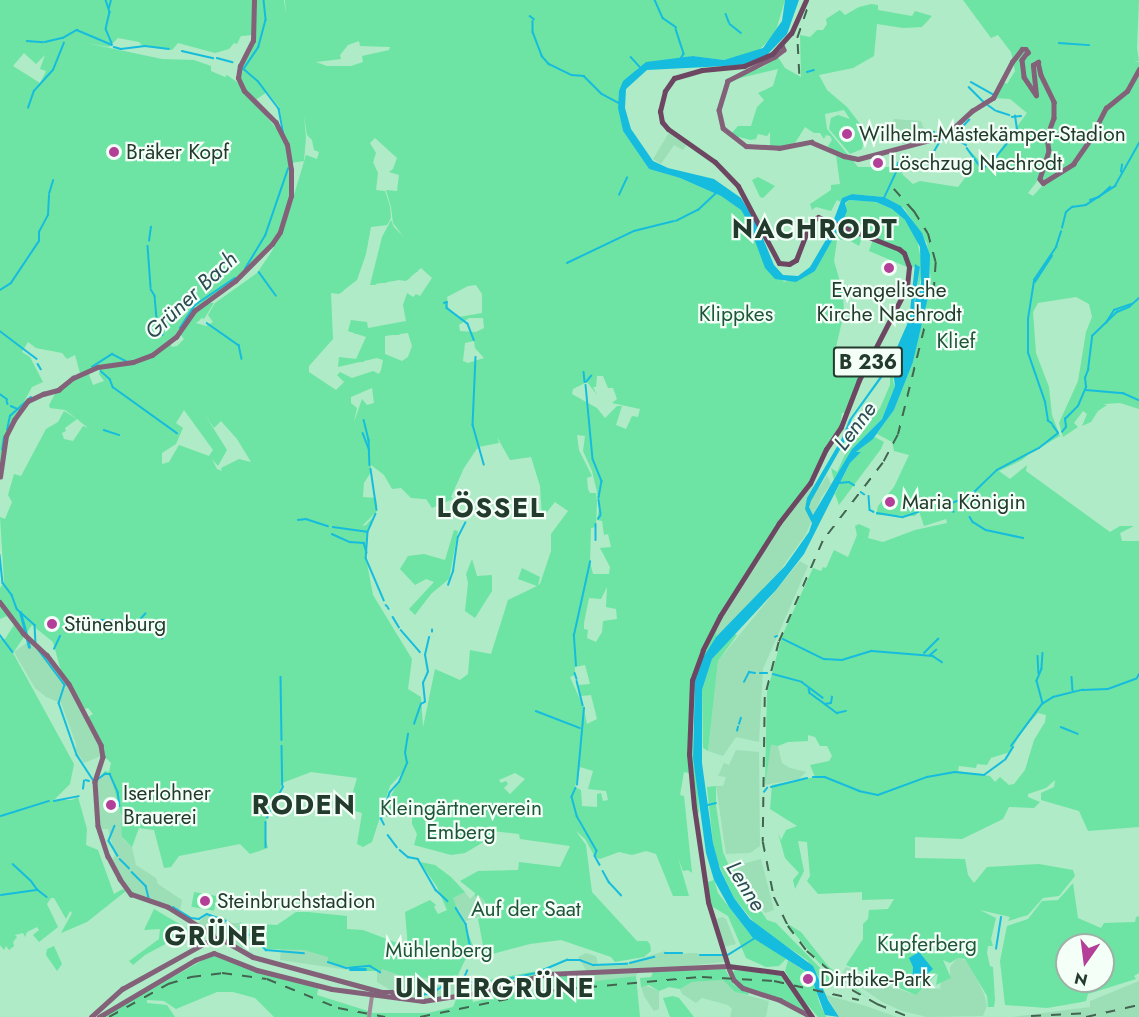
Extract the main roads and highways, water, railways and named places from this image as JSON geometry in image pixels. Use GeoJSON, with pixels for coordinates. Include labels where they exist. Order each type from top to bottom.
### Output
{"type":"FeatureCollection","features":[{"type":"Feature","properties":{"kind":"main road"},"geometry":{"type":"LineString","coordinates":[[0,477],[6,436],[28,401],[58,390],[73,378],[98,367],[143,359],[163,348],[176,337],[194,311],[235,281],[272,244],[280,232],[287,214],[291,193],[287,145],[278,126],[244,91],[238,78],[240,66],[253,41],[254,0]]}},
{"type":"Feature","properties":{"kind":"main road","name":"B 236"},"geometry":{"type":"LineString","coordinates":[[728,966],[708,902],[690,760],[692,680],[710,636],[772,534],[810,483],[826,449],[841,427],[859,380],[909,281],[908,262],[899,249],[827,219],[813,218],[796,260],[789,264],[779,263],[738,186],[715,162],[666,128],[660,115],[663,97],[669,84],[677,77],[702,70],[749,65],[768,56],[782,45],[795,26],[806,0]]}},
{"type":"Feature","properties":{"kind":"main road"},"geometry":{"type":"LineString","coordinates":[[782,45],[784,50],[775,57],[728,81],[720,110],[720,120],[726,131],[746,146],[779,148],[811,142],[844,156],[858,159],[945,136],[972,111],[993,98],[1012,62],[1022,49],[1026,49],[1028,52],[1022,60],[1024,77],[1034,94],[1037,94],[1033,70],[1034,63],[1038,62],[1041,75],[1054,102],[1054,118],[1047,137],[1049,151],[1040,179],[1044,183],[1073,164],[1089,141],[1106,108],[1127,91],[1139,69]]}},
{"type":"Feature","properties":{"kind":"main road"},"geometry":{"type":"LineString","coordinates":[[0,602],[23,633],[47,655],[79,702],[103,749],[103,757],[95,781],[98,828],[111,865],[129,892],[146,901],[168,907],[238,951],[266,962],[402,999],[437,1000],[554,974],[737,967],[780,972],[812,1017]]}},
{"type":"Feature","properties":{"kind":"main road"},"geometry":{"type":"LineString","coordinates":[[95,1016],[122,989],[215,936]]}},
{"type":"Feature","properties":{"kind":"main road"},"geometry":{"type":"LineString","coordinates":[[95,1016],[195,960],[214,953],[270,973],[332,989],[395,996]]}},
{"type":"Feature","properties":{"kind":"main road"},"geometry":{"type":"LineString","coordinates":[[719,966],[725,956],[737,967]]}},
{"type":"Feature","properties":{"kind":"main road"},"geometry":{"type":"LineString","coordinates":[[728,966],[731,975],[743,988],[784,1002],[812,1017]]}},
{"type":"Feature","properties":{"kind":"main road"},"geometry":{"type":"LineString","coordinates":[[731,975],[737,967]]}},
{"type":"Feature","properties":{"kind":"water"},"geometry":{"type":"Polygon","coordinates":[[[785,0],[799,0],[787,34],[767,55],[746,65],[647,70],[626,89],[625,108],[631,129],[653,161],[668,168],[714,179],[741,198],[756,222],[774,265],[783,275],[798,276],[810,267],[827,238],[842,198],[852,194],[884,197],[901,206],[922,233],[930,255],[929,293],[913,362],[894,410],[873,439],[856,452],[861,452],[850,463],[804,554],[776,590],[712,659],[702,690],[702,763],[713,843],[720,869],[734,898],[750,919],[813,966],[828,1000],[839,1017],[825,1015],[810,974],[753,938],[729,907],[714,880],[706,853],[693,758],[695,679],[702,659],[716,637],[785,566],[809,532],[812,523],[805,509],[807,498],[842,438],[849,420],[891,361],[909,320],[915,264],[920,267],[914,304],[921,283],[920,247],[905,220],[892,209],[876,202],[849,200],[845,203],[847,211],[842,223],[815,271],[796,282],[775,279],[765,268],[748,222],[741,210],[721,196],[680,178],[649,169],[623,131],[618,108],[619,91],[623,81],[646,62],[693,56],[724,60],[763,48],[782,21],[785,0]],[[892,364],[852,419],[846,439],[811,501],[809,507],[813,515],[852,449],[882,419],[895,386],[892,364]]]}},
{"type":"Feature","properties":{"kind":"water"},"geometry":{"type":"Polygon","coordinates":[[[919,952],[933,969],[912,987],[913,967],[909,958],[919,952]]]}},
{"type":"Feature","properties":{"kind":"waterway"},"geometry":{"type":"LineString","coordinates":[[106,0],[110,12],[106,29],[112,43]]}},
{"type":"Feature","properties":{"kind":"waterway"},"geometry":{"type":"LineString","coordinates":[[109,8],[111,0]]}},
{"type":"Feature","properties":{"kind":"waterway","name":"Grüner Bach"},"geometry":{"type":"LineString","coordinates":[[264,0],[266,20],[259,47],[244,69],[258,81],[279,109],[284,135]]}},
{"type":"Feature","properties":{"kind":"waterway"},"geometry":{"type":"LineString","coordinates":[[655,0],[663,18],[676,27]]}},
{"type":"Feature","properties":{"kind":"waterway"},"geometry":{"type":"LineString","coordinates":[[726,14],[729,22]]}},
{"type":"Feature","properties":{"kind":"waterway"},"geometry":{"type":"LineString","coordinates":[[530,16],[534,19]]}},
{"type":"Feature","properties":{"kind":"waterway"},"geometry":{"type":"LineString","coordinates":[[533,21],[533,32],[542,56],[549,64],[572,75],[584,76],[602,94],[619,103]]}},
{"type":"Feature","properties":{"kind":"waterway"},"geometry":{"type":"LineString","coordinates":[[730,24],[741,33]]}},
{"type":"Feature","properties":{"kind":"waterway"},"geometry":{"type":"LineString","coordinates":[[676,29],[684,54],[681,59]]}},
{"type":"Feature","properties":{"kind":"waterway"},"geometry":{"type":"LineString","coordinates":[[45,42],[63,38],[77,30],[112,45]]}},
{"type":"Feature","properties":{"kind":"waterway"},"geometry":{"type":"LineString","coordinates":[[27,41],[43,42]]}},
{"type":"Feature","properties":{"kind":"waterway"},"geometry":{"type":"LineString","coordinates":[[28,108],[34,91],[53,70],[64,43]]}},
{"type":"Feature","properties":{"kind":"waterway"},"geometry":{"type":"LineString","coordinates":[[1059,43],[1089,45]]}},
{"type":"Feature","properties":{"kind":"waterway"},"geometry":{"type":"LineString","coordinates":[[114,47],[121,49],[145,46],[169,49]]}},
{"type":"Feature","properties":{"kind":"waterway"},"geometry":{"type":"LineString","coordinates":[[182,51],[213,58]]}},
{"type":"Feature","properties":{"kind":"waterway"},"geometry":{"type":"LineString","coordinates":[[631,57],[640,67]]}},
{"type":"Feature","properties":{"kind":"waterway"},"geometry":{"type":"LineString","coordinates":[[217,58],[232,62]]}},
{"type":"Feature","properties":{"kind":"waterway"},"geometry":{"type":"LineString","coordinates":[[807,72],[814,70]]}},
{"type":"Feature","properties":{"kind":"waterway"},"geometry":{"type":"LineString","coordinates":[[971,82],[993,94]]}},
{"type":"Feature","properties":{"kind":"waterway"},"geometry":{"type":"LineString","coordinates":[[969,87],[983,101]]}},
{"type":"Feature","properties":{"kind":"waterway"},"geometry":{"type":"LineString","coordinates":[[988,105],[995,110]]}},
{"type":"Feature","properties":{"kind":"waterway"},"geometry":{"type":"LineString","coordinates":[[997,111],[1009,115]]}},
{"type":"Feature","properties":{"kind":"waterway"},"geometry":{"type":"LineString","coordinates":[[1012,141],[1017,130],[1015,116]]}},
{"type":"Feature","properties":{"kind":"waterway"},"geometry":{"type":"LineString","coordinates":[[1012,117],[1021,116]]}},
{"type":"Feature","properties":{"kind":"waterway"},"geometry":{"type":"LineString","coordinates":[[942,140],[954,136],[969,120]]}},
{"type":"Feature","properties":{"kind":"waterway"},"geometry":{"type":"LineString","coordinates":[[930,138],[934,132]]}},
{"type":"Feature","properties":{"kind":"waterway"},"geometry":{"type":"LineString","coordinates":[[954,138],[966,145]]}},
{"type":"Feature","properties":{"kind":"waterway"},"geometry":{"type":"LineString","coordinates":[[932,155],[940,141]]}},
{"type":"Feature","properties":{"kind":"waterway"},"geometry":{"type":"LineString","coordinates":[[967,148],[982,169],[992,162],[1009,141]]}},
{"type":"Feature","properties":{"kind":"waterway"},"geometry":{"type":"LineString","coordinates":[[1062,228],[1066,212],[1072,207],[1086,205],[1115,186],[1139,143]]}},
{"type":"Feature","properties":{"kind":"waterway"},"geometry":{"type":"LineString","coordinates":[[897,168],[898,163]]}},
{"type":"Feature","properties":{"kind":"waterway"},"geometry":{"type":"LineString","coordinates":[[1121,172],[1122,165]]}},
{"type":"Feature","properties":{"kind":"waterway","name":"Grüner Bach"},"geometry":{"type":"LineString","coordinates":[[245,269],[265,236],[288,169]]}},
{"type":"Feature","properties":{"kind":"waterway"},"geometry":{"type":"LineString","coordinates":[[884,198],[897,170]]}},
{"type":"Feature","properties":{"kind":"waterway"},"geometry":{"type":"LineString","coordinates":[[619,195],[627,178]]}},
{"type":"Feature","properties":{"kind":"waterway"},"geometry":{"type":"LineString","coordinates":[[49,194],[53,181]]}},
{"type":"Feature","properties":{"kind":"waterway"},"geometry":{"type":"LineString","coordinates":[[1090,200],[1099,197],[1110,187]]}},
{"type":"Feature","properties":{"kind":"waterway"},"geometry":{"type":"LineString","coordinates":[[676,221],[698,210],[716,193]]}},
{"type":"Feature","properties":{"kind":"waterway"},"geometry":{"type":"LineString","coordinates":[[0,290],[11,283],[39,241],[39,232],[48,215],[49,196]]}},
{"type":"Feature","properties":{"kind":"waterway"},"geometry":{"type":"LineString","coordinates":[[567,263],[634,231],[674,221]]}},
{"type":"Feature","properties":{"kind":"waterway"},"geometry":{"type":"LineString","coordinates":[[149,241],[151,227]]}},
{"type":"Feature","properties":{"kind":"waterway"},"geometry":{"type":"LineString","coordinates":[[1052,424],[1048,421],[1045,402],[1028,353],[1028,319],[1034,280],[1056,247],[1061,232]]}},
{"type":"Feature","properties":{"kind":"waterway"},"geometry":{"type":"LineString","coordinates":[[148,246],[151,287]]}},
{"type":"Feature","properties":{"kind":"waterway"},"geometry":{"type":"LineString","coordinates":[[1035,282],[1052,256]]}},
{"type":"Feature","properties":{"kind":"waterway"},"geometry":{"type":"LineString","coordinates":[[259,272],[276,295]]}},
{"type":"Feature","properties":{"kind":"waterway","name":"Grüner Bach"},"geometry":{"type":"LineString","coordinates":[[180,328],[195,305],[235,278]]}},
{"type":"Feature","properties":{"kind":"waterway"},"geometry":{"type":"LineString","coordinates":[[151,289],[155,296],[157,321],[163,335]]}},
{"type":"Feature","properties":{"kind":"waterway"},"geometry":{"type":"LineString","coordinates":[[1062,432],[1066,427],[1065,419],[1078,406],[1086,387],[1085,378],[1092,336],[1117,312],[1129,307],[1139,298]]}},
{"type":"Feature","properties":{"kind":"waterway"},"geometry":{"type":"LineString","coordinates":[[444,303],[447,302],[447,308],[468,324],[474,340]]}},
{"type":"Feature","properties":{"kind":"waterway"},"geometry":{"type":"LineString","coordinates":[[1106,323],[1114,310],[1131,304]]}},
{"type":"Feature","properties":{"kind":"waterway"},"geometry":{"type":"LineString","coordinates":[[207,323],[239,345],[242,359]]}},
{"type":"Feature","properties":{"kind":"waterway"},"geometry":{"type":"LineString","coordinates":[[0,331],[37,359]]}},
{"type":"Feature","properties":{"kind":"waterway","name":"Grüner Bach"},"geometry":{"type":"LineString","coordinates":[[92,367],[112,354],[126,361]]}},
{"type":"Feature","properties":{"kind":"waterway"},"geometry":{"type":"LineString","coordinates":[[476,357],[473,425],[484,464]]}},
{"type":"Feature","properties":{"kind":"waterway"},"geometry":{"type":"LineString","coordinates":[[38,364],[41,369]]}},
{"type":"Feature","properties":{"kind":"waterway"},"geometry":{"type":"LineString","coordinates":[[101,371],[110,379],[113,387],[177,433]]}},
{"type":"Feature","properties":{"kind":"waterway"},"geometry":{"type":"LineString","coordinates":[[584,372],[585,382]]}},
{"type":"Feature","properties":{"kind":"waterway"},"geometry":{"type":"LineString","coordinates":[[586,382],[591,376]]}},
{"type":"Feature","properties":{"kind":"waterway"},"geometry":{"type":"LineString","coordinates":[[586,385],[593,459],[602,481],[599,498]]}},
{"type":"Feature","properties":{"kind":"waterway"},"geometry":{"type":"LineString","coordinates":[[1086,390],[1123,393],[1139,400]]}},
{"type":"Feature","properties":{"kind":"waterway"},"geometry":{"type":"LineString","coordinates":[[0,394],[7,399]]}},
{"type":"Feature","properties":{"kind":"waterway","name":"Grüner Bach"},"geometry":{"type":"LineString","coordinates":[[7,430],[10,416],[31,397]]}},
{"type":"Feature","properties":{"kind":"waterway","name":"Grüner Bach"},"geometry":{"type":"LineString","coordinates":[[11,406],[18,409]]}},
{"type":"Feature","properties":{"kind":"waterway"},"geometry":{"type":"LineString","coordinates":[[364,420],[369,440],[370,465]]}},
{"type":"Feature","properties":{"kind":"waterway"},"geometry":{"type":"LineString","coordinates":[[944,506],[970,496],[997,470],[1039,448],[1058,433],[1053,426]]}},
{"type":"Feature","properties":{"kind":"waterway"},"geometry":{"type":"LineString","coordinates":[[104,430],[119,435]]}},
{"type":"Feature","properties":{"kind":"waterway"},"geometry":{"type":"LineString","coordinates":[[363,433],[369,449]]}},
{"type":"Feature","properties":{"kind":"waterway","name":"Grüner Bach"},"geometry":{"type":"LineString","coordinates":[[2,450],[4,437]]}},
{"type":"Feature","properties":{"kind":"waterway"},"geometry":{"type":"LineString","coordinates":[[371,469],[377,510]]}},
{"type":"Feature","properties":{"kind":"waterway"},"geometry":{"type":"LineString","coordinates":[[839,483],[849,482],[854,485]]}},
{"type":"Feature","properties":{"kind":"waterway"},"geometry":{"type":"LineString","coordinates":[[869,496],[870,510],[874,512]]}},
{"type":"Feature","properties":{"kind":"waterway"},"geometry":{"type":"LineString","coordinates":[[599,500],[601,514]]}},
{"type":"Feature","properties":{"kind":"waterway"},"geometry":{"type":"LineString","coordinates":[[877,513],[903,517],[918,512]]}},
{"type":"Feature","properties":{"kind":"waterway"},"geometry":{"type":"LineString","coordinates":[[376,514],[368,532],[366,558],[384,600]]}},
{"type":"Feature","properties":{"kind":"waterway"},"geometry":{"type":"LineString","coordinates":[[970,517],[973,522],[986,530],[1023,538]]}},
{"type":"Feature","properties":{"kind":"waterway"},"geometry":{"type":"LineString","coordinates":[[298,520],[306,519],[328,526]]}},
{"type":"Feature","properties":{"kind":"waterway"},"geometry":{"type":"LineString","coordinates":[[448,585],[453,571],[458,537],[465,523]]}},
{"type":"Feature","properties":{"kind":"waterway"},"geometry":{"type":"LineString","coordinates":[[596,524],[596,540]]}},
{"type":"Feature","properties":{"kind":"waterway"},"geometry":{"type":"LineString","coordinates":[[333,527],[367,532]]}},
{"type":"Feature","properties":{"kind":"waterway"},"geometry":{"type":"LineString","coordinates":[[332,534],[350,542],[364,543],[367,553]]}},
{"type":"Feature","properties":{"kind":"waterway","name":"Grüner Bach"},"geometry":{"type":"LineString","coordinates":[[0,555],[3,583],[12,595],[17,609],[35,625],[36,642]]}},
{"type":"Feature","properties":{"kind":"waterway"},"geometry":{"type":"LineString","coordinates":[[576,666],[574,635],[590,562]]}},
{"type":"Feature","properties":{"kind":"waterway"},"geometry":{"type":"LineString","coordinates":[[20,612],[26,634]]}},
{"type":"Feature","properties":{"kind":"waterway"},"geometry":{"type":"LineString","coordinates":[[138,622],[145,614]]}},
{"type":"Feature","properties":{"kind":"waterway"},"geometry":{"type":"LineString","coordinates":[[393,617],[399,627]]}},
{"type":"Feature","properties":{"kind":"waterway"},"geometry":{"type":"LineString","coordinates":[[93,623],[102,620],[137,622],[154,627],[162,638]]}},
{"type":"Feature","properties":{"kind":"waterway"},"geometry":{"type":"LineString","coordinates":[[66,629],[70,626]]}},
{"type":"Feature","properties":{"kind":"waterway"},"geometry":{"type":"LineString","coordinates":[[401,630],[420,652]]}},
{"type":"Feature","properties":{"kind":"waterway"},"geometry":{"type":"LineString","coordinates":[[0,635],[13,652]]}},
{"type":"Feature","properties":{"kind":"waterway"},"geometry":{"type":"LineString","coordinates":[[54,649],[60,636]]}},
{"type":"Feature","properties":{"kind":"waterway"},"geometry":{"type":"LineString","coordinates":[[414,724],[421,704],[425,702],[423,683],[428,672],[425,655],[429,637]]}},
{"type":"Feature","properties":{"kind":"waterway"},"geometry":{"type":"LineString","coordinates":[[27,639],[29,647]]}},
{"type":"Feature","properties":{"kind":"waterway"},"geometry":{"type":"LineString","coordinates":[[783,639],[824,659],[842,660],[872,651],[933,656],[942,662]]}},
{"type":"Feature","properties":{"kind":"waterway"},"geometry":{"type":"LineString","coordinates":[[924,653],[938,639]]}},
{"type":"Feature","properties":{"kind":"waterway","name":"Grüner Bach"},"geometry":{"type":"LineString","coordinates":[[38,649],[65,685],[59,703],[77,755],[94,781]]}},
{"type":"Feature","properties":{"kind":"waterway"},"geometry":{"type":"LineString","coordinates":[[930,655],[936,650]]}},
{"type":"Feature","properties":{"kind":"waterway"},"geometry":{"type":"LineString","coordinates":[[1043,653],[1042,669],[1037,681],[1043,703]]}},
{"type":"Feature","properties":{"kind":"waterway"},"geometry":{"type":"LineString","coordinates":[[1038,656],[1039,673]]}},
{"type":"Feature","properties":{"kind":"waterway"},"geometry":{"type":"LineString","coordinates":[[744,682],[749,672],[755,673]]}},
{"type":"Feature","properties":{"kind":"waterway"},"geometry":{"type":"LineString","coordinates":[[575,673],[577,679]]}},
{"type":"Feature","properties":{"kind":"waterway"},"geometry":{"type":"LineString","coordinates":[[760,673],[767,673]]}},
{"type":"Feature","properties":{"kind":"waterway"},"geometry":{"type":"LineString","coordinates":[[773,674],[802,682],[823,698]]}},
{"type":"Feature","properties":{"kind":"waterway"},"geometry":{"type":"LineString","coordinates":[[1137,678],[1139,674]]}},
{"type":"Feature","properties":{"kind":"waterway"},"geometry":{"type":"LineString","coordinates":[[281,677],[282,740]]}},
{"type":"Feature","properties":{"kind":"waterway"},"geometry":{"type":"LineString","coordinates":[[1072,677],[1073,690]]}},
{"type":"Feature","properties":{"kind":"waterway"},"geometry":{"type":"LineString","coordinates":[[1011,746],[1042,704],[1053,697],[1082,690],[1108,689],[1136,679]]}},
{"type":"Feature","properties":{"kind":"waterway"},"geometry":{"type":"LineString","coordinates":[[577,681],[583,705]]}},
{"type":"Feature","properties":{"kind":"waterway"},"geometry":{"type":"LineString","coordinates":[[809,689],[810,693],[825,704],[831,703],[832,697]]}},
{"type":"Feature","properties":{"kind":"waterway"},"geometry":{"type":"LineString","coordinates":[[825,704],[837,713],[846,711]]}},
{"type":"Feature","properties":{"kind":"waterway"},"geometry":{"type":"LineString","coordinates":[[577,785],[584,708]]}},
{"type":"Feature","properties":{"kind":"waterway"},"geometry":{"type":"LineString","coordinates":[[536,711],[580,728]]}},
{"type":"Feature","properties":{"kind":"waterway"},"geometry":{"type":"LineString","coordinates":[[739,724],[741,718]]}},
{"type":"Feature","properties":{"kind":"waterway"},"geometry":{"type":"LineString","coordinates":[[737,731],[738,727]]}},
{"type":"Feature","properties":{"kind":"waterway"},"geometry":{"type":"LineString","coordinates":[[1061,727],[1078,734]]}},
{"type":"Feature","properties":{"kind":"waterway"},"geometry":{"type":"LineString","coordinates":[[384,825],[381,819],[390,792],[399,782],[407,763],[405,753],[408,734]]}},
{"type":"Feature","properties":{"kind":"waterway"},"geometry":{"type":"LineString","coordinates":[[282,746],[283,785]]}},
{"type":"Feature","properties":{"kind":"waterway"},"geometry":{"type":"LineString","coordinates":[[1005,760],[1013,747]]}},
{"type":"Feature","properties":{"kind":"waterway"},"geometry":{"type":"LineString","coordinates":[[813,777],[825,777],[859,791],[878,795],[927,777],[955,772],[984,775],[1003,761]]}},
{"type":"Feature","properties":{"kind":"waterway","name":"Grüner Bach"},"geometry":{"type":"LineString","coordinates":[[98,779],[105,774],[110,774],[118,792],[120,806]]}},
{"type":"Feature","properties":{"kind":"waterway"},"geometry":{"type":"LineString","coordinates":[[771,787],[807,778]]}},
{"type":"Feature","properties":{"kind":"waterway"},"geometry":{"type":"LineString","coordinates":[[83,789],[84,781]]}},
{"type":"Feature","properties":{"kind":"waterway"},"geometry":{"type":"LineString","coordinates":[[267,818],[283,787]]}},
{"type":"Feature","properties":{"kind":"waterway"},"geometry":{"type":"LineString","coordinates":[[576,788],[572,797],[577,816],[597,851],[595,856],[600,865]]}},
{"type":"Feature","properties":{"kind":"waterway"},"geometry":{"type":"LineString","coordinates":[[764,792],[767,788]]}},
{"type":"Feature","properties":{"kind":"waterway"},"geometry":{"type":"LineString","coordinates":[[54,801],[79,796]]}},
{"type":"Feature","properties":{"kind":"waterway"},"geometry":{"type":"LineString","coordinates":[[1,816],[49,801]]}},
{"type":"Feature","properties":{"kind":"waterway"},"geometry":{"type":"LineString","coordinates":[[708,805],[716,803]]}},
{"type":"Feature","properties":{"kind":"waterway"},"geometry":{"type":"LineString","coordinates":[[266,822],[266,847]]}},
{"type":"Feature","properties":{"kind":"waterway","name":"Grüner Bach"},"geometry":{"type":"LineString","coordinates":[[115,826],[109,841],[118,856]]}},
{"type":"Feature","properties":{"kind":"waterway"},"geometry":{"type":"LineString","coordinates":[[388,835],[397,847]]}},
{"type":"Feature","properties":{"kind":"waterway"},"geometry":{"type":"LineString","coordinates":[[400,850],[408,857],[418,859],[436,890],[448,901]]}},
{"type":"Feature","properties":{"kind":"waterway","name":"Grüner Bach"},"geometry":{"type":"LineString","coordinates":[[120,859],[129,868]]}},
{"type":"Feature","properties":{"kind":"waterway"},"geometry":{"type":"LineString","coordinates":[[13,864],[31,881]]}},
{"type":"Feature","properties":{"kind":"waterway"},"geometry":{"type":"LineString","coordinates":[[603,871],[621,895]]}},
{"type":"Feature","properties":{"kind":"waterway","name":"Grüner Bach"},"geometry":{"type":"LineString","coordinates":[[132,872],[146,886],[149,898]]}},
{"type":"Feature","properties":{"kind":"waterway"},"geometry":{"type":"LineString","coordinates":[[32,882],[37,889]]}},
{"type":"Feature","properties":{"kind":"waterway"},"geometry":{"type":"LineString","coordinates":[[1,895],[38,890],[47,897]]}},
{"type":"Feature","properties":{"kind":"waterway","name":"Grüner Bach"},"geometry":{"type":"LineString","coordinates":[[173,907],[191,918],[199,919],[207,914],[226,921]]}},
{"type":"Feature","properties":{"kind":"waterway"},"geometry":{"type":"LineString","coordinates":[[456,908],[466,924],[472,955]]}},
{"type":"Feature","properties":{"kind":"waterway"},"geometry":{"type":"LineString","coordinates":[[996,949],[1001,917]]}},
{"type":"Feature","properties":{"kind":"waterway","name":"Grüner Bach"},"geometry":{"type":"LineString","coordinates":[[228,926],[235,934],[257,935],[259,942],[266,950],[304,953]]}},
{"type":"Feature","properties":{"kind":"waterway","name":"Grüner Bach"},"geometry":{"type":"LineString","coordinates":[[728,955],[754,939]]}},
{"type":"Feature","properties":{"kind":"waterway","name":"Grüner Bach"},"geometry":{"type":"LineString","coordinates":[[665,953],[682,953]]}},
{"type":"Feature","properties":{"kind":"waterway","name":"Grüner Bach"},"geometry":{"type":"LineString","coordinates":[[700,955],[723,955]]}},
{"type":"Feature","properties":{"kind":"waterway","name":"Grüner Bach"},"geometry":{"type":"LineString","coordinates":[[630,963],[654,957]]}},
{"type":"Feature","properties":{"kind":"waterway","name":"Grüner Bach"},"geometry":{"type":"LineString","coordinates":[[493,982],[536,973],[567,960],[580,960],[593,965],[627,964]]}},
{"type":"Feature","properties":{"kind":"waterway","name":"Grüner Bach"},"geometry":{"type":"LineString","coordinates":[[328,962],[346,968],[370,966],[380,972]]}},
{"type":"Feature","properties":{"kind":"waterway","name":"Grüner Bach"},"geometry":{"type":"LineString","coordinates":[[350,969],[365,969]]}},
{"type":"Feature","properties":{"kind":"waterway"},"geometry":{"type":"LineString","coordinates":[[464,978],[467,971]]}},
{"type":"Feature","properties":{"kind":"waterway","name":"Grüner Bach"},"geometry":{"type":"LineString","coordinates":[[421,995],[433,993],[447,983],[457,982]]}},
{"type":"Feature","properties":{"kind":"waterway","name":"Grüner Bach"},"geometry":{"type":"LineString","coordinates":[[467,982],[481,982]]}},
{"type":"Feature","properties":{"kind":"railway"},"geometry":{"type":"LineString","coordinates":[[799,74],[797,38],[810,0]]}},
{"type":"Feature","properties":{"kind":"railway"},"geometry":{"type":"LineString","coordinates":[[894,189],[914,211],[928,233],[936,262],[934,290],[898,435],[883,463],[823,541],[779,642],[765,697],[763,842],[774,897],[788,926],[807,951],[852,990],[877,1004],[910,1017]]}},
{"type":"Feature","properties":{"kind":"railway"},"geometry":{"type":"LineString","coordinates":[[109,1017],[168,984],[191,977],[222,973],[267,979],[338,1008],[385,1017]]}},
{"type":"Feature","properties":{"kind":"railway"},"geometry":{"type":"LineString","coordinates":[[420,1017],[547,991],[702,977],[774,981],[859,1000]]}},
{"type":"Feature","properties":{"kind":"railway"},"geometry":{"type":"LineString","coordinates":[[1086,1017],[1139,1005]]}},
{"type":"Feature","properties":{"kind":"railway"},"geometry":{"type":"LineString","coordinates":[[1031,1016],[1090,1013]]}},
{"type":"Feature","properties":{"kind":"place","name":"Wilhelm-Mästekämper-Stadion"},"geometry":{"type":"Point","coordinates":[847,134]}},
{"type":"Feature","properties":{"kind":"place","name":"Bräker Kopf"},"geometry":{"type":"Point","coordinates":[114,152]}},
{"type":"Feature","properties":{"kind":"place","name":"Löschzug Nachrodt"},"geometry":{"type":"Point","coordinates":[878,163]}},
{"type":"Feature","properties":{"kind":"place","name":"Evangelische Kirche Nachrodt"},"geometry":{"type":"Point","coordinates":[889,268]}},
{"type":"Feature","properties":{"kind":"place","name":"Maria Königin"},"geometry":{"type":"Point","coordinates":[890,502]}},
{"type":"Feature","properties":{"kind":"place","name":"Stünenburg"},"geometry":{"type":"Point","coordinates":[52,624]}},
{"type":"Feature","properties":{"kind":"place","name":"Iserlohner Brauerei"},"geometry":{"type":"Point","coordinates":[111,805]}},
{"type":"Feature","properties":{"kind":"place","name":"Steinbruchstadion"},"geometry":{"type":"Point","coordinates":[205,901]}},
{"type":"Feature","properties":{"kind":"place","name":"Dirtbike-Park"},"geometry":{"type":"Point","coordinates":[808,979]}},
{"type":"Feature","properties":{"kind":"district","name":"NACHRODT"},"geometry":{"type":"Point","coordinates":[815,229]}},
{"type":"Feature","properties":{"kind":"district","name":"LÖSSEL"},"geometry":{"type":"Point","coordinates":[491,508]}},
{"type":"Feature","properties":{"kind":"district","name":"RODEN"},"geometry":{"type":"Point","coordinates":[304,805]}},
{"type":"Feature","properties":{"kind":"district","name":"GRÜNE"},"geometry":{"type":"Point","coordinates":[216,936]}},
{"type":"Feature","properties":{"kind":"district","name":"UNTERGRÜNE"},"geometry":{"type":"Point","coordinates":[495,988]}},
{"type":"Feature","properties":{"kind":"park label","name":"Klippkes"},"geometry":{"type":"Point","coordinates":[736,314]}},
{"type":"Feature","properties":{"kind":"park label","name":"Klief"},"geometry":{"type":"Point","coordinates":[956,341]}},
{"type":"Feature","properties":{"kind":"park label","name":"Kleingärtnerverein Emberg"},"geometry":{"type":"Point","coordinates":[461,820]}},
{"type":"Feature","properties":{"kind":"park label","name":"Auf der Saat"},"geometry":{"type":"Point","coordinates":[526,909]}},
{"type":"Feature","properties":{"kind":"park label","name":"Kupferberg"},"geometry":{"type":"Point","coordinates":[927,944]}},
{"type":"Feature","properties":{"kind":"park label","name":"Mühlenberg"},"geometry":{"type":"Point","coordinates":[439,950]}},
{"type":"Feature","properties":{"kind":"water label","name":"Lenne"},"geometry":{"type":"Point","coordinates":[855,426]}},
{"type":"Feature","properties":{"kind":"water label","name":"Lenne"},"geometry":{"type":"Point","coordinates":[746,886]}}]}
